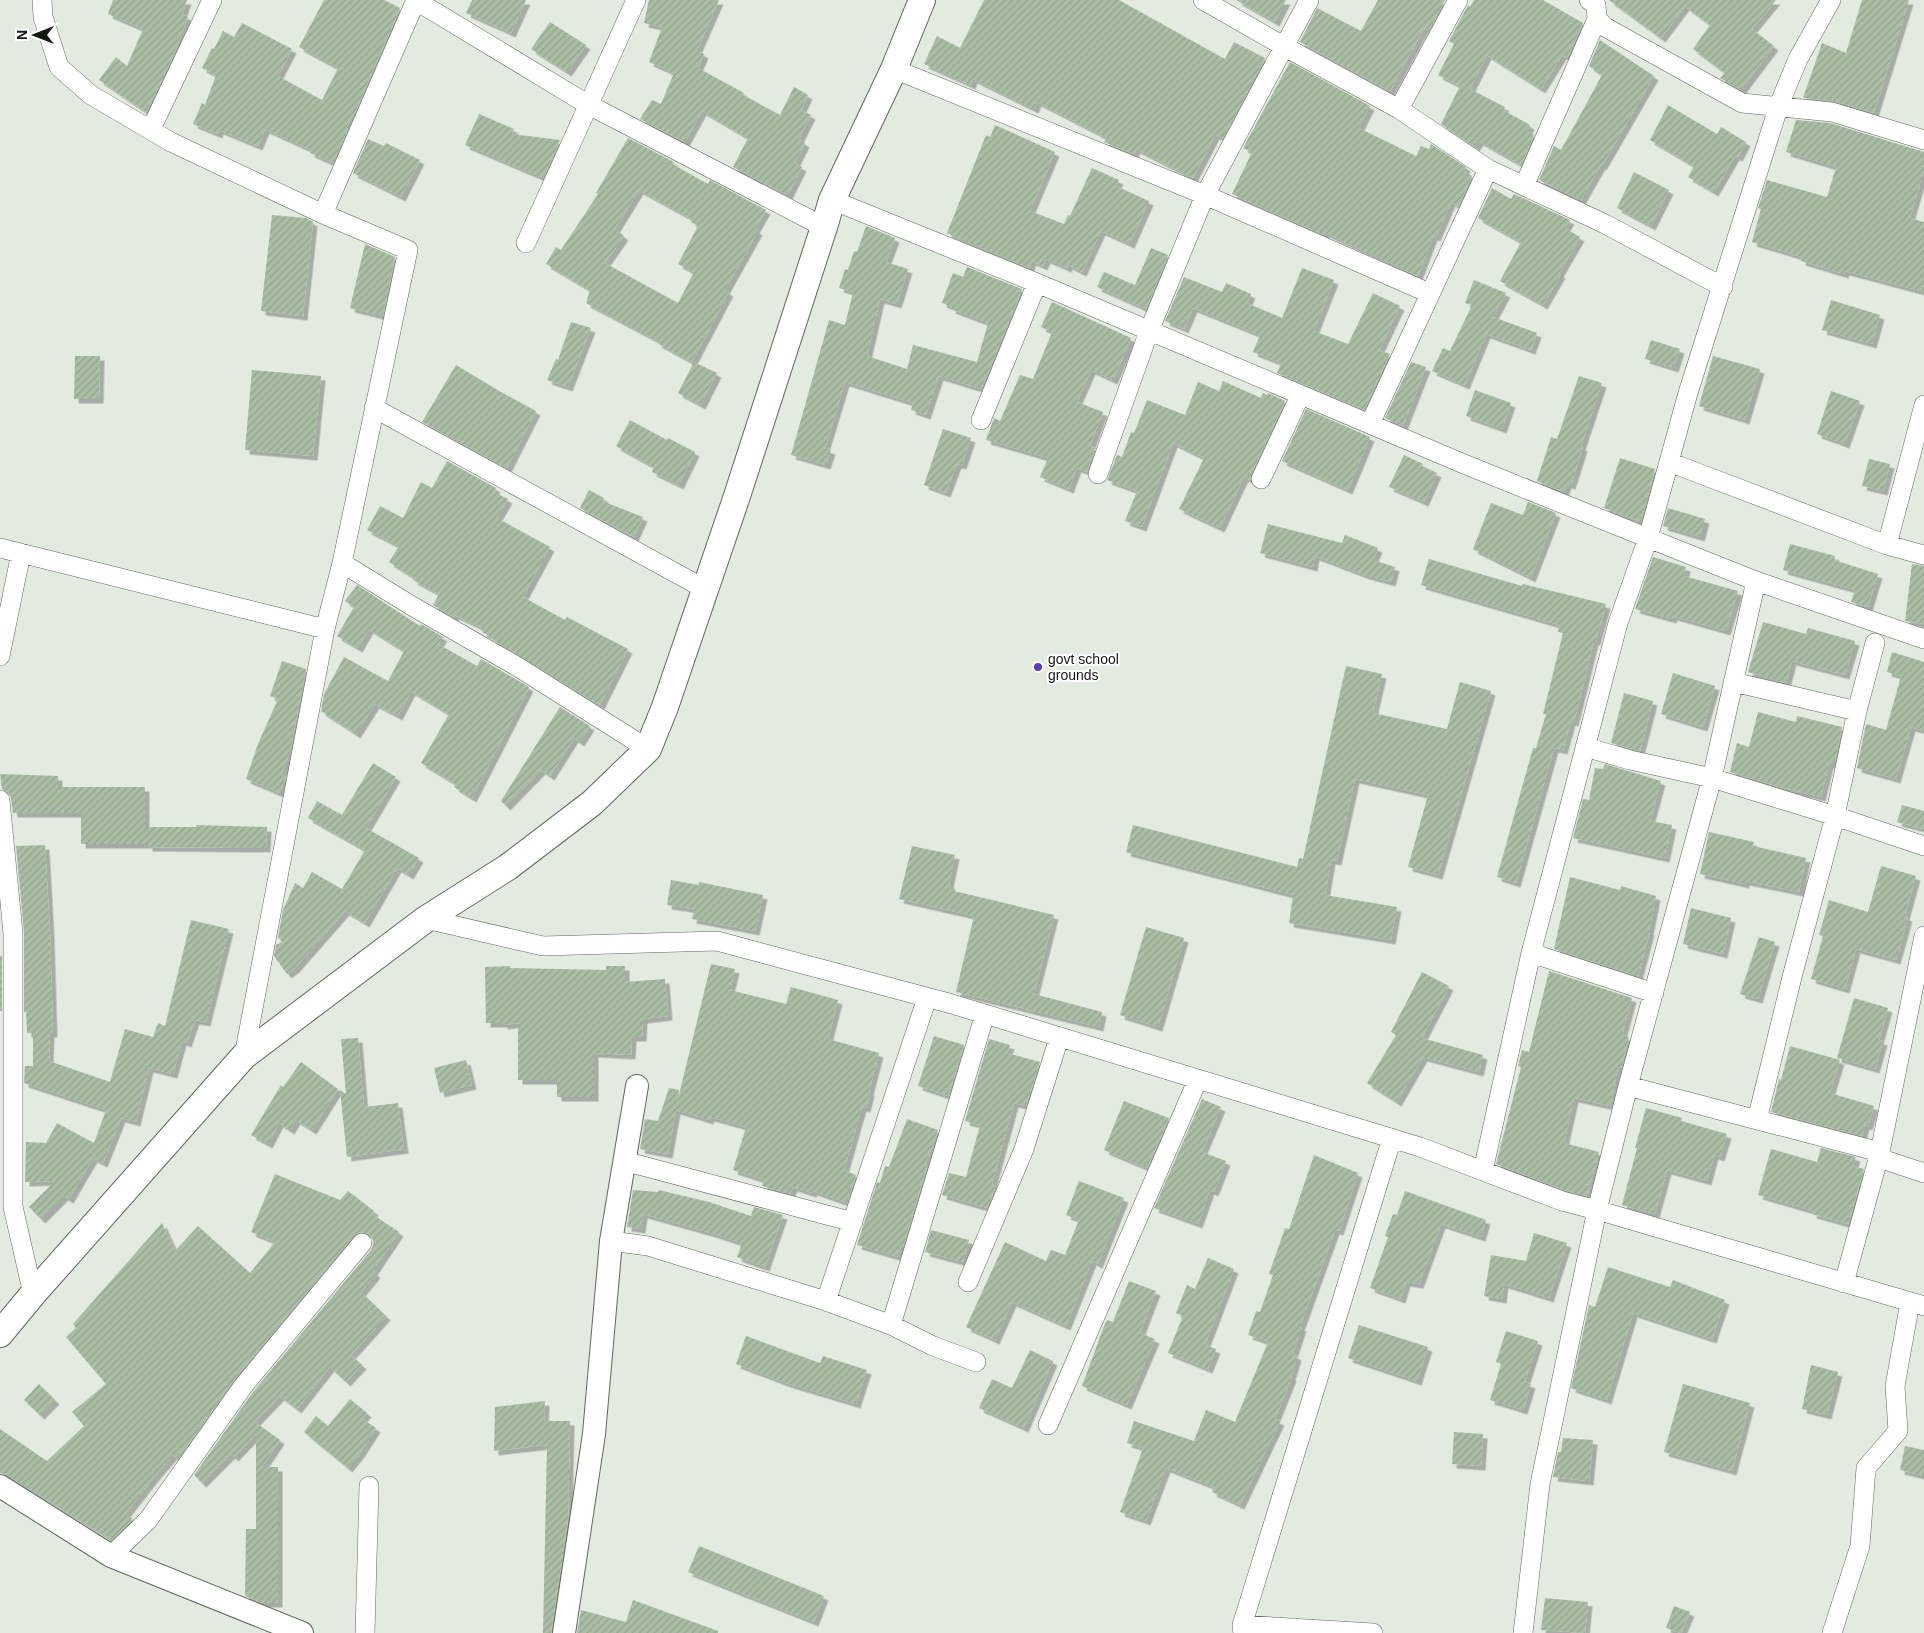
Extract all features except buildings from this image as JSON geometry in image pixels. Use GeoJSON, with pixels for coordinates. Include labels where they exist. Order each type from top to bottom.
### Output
{"type":"FeatureCollection","features":[{"type":"Feature","properties":{"kind":"main road"},"geometry":{"type":"LineString","coordinates":[[0,1334],[33,1294],[244,1056],[426,919],[508,867],[592,803],[648,749],[665,707],[705,589],[832,200],[894,68],[922,0]]}},
{"type":"Feature","properties":{"kind":"street"},"geometry":{"type":"LineString","coordinates":[[42,0],[43,17],[60,67],[91,95],[171,142],[323,214],[408,250],[342,563],[324,629],[244,1056]]}},
{"type":"Feature","properties":{"kind":"street"},"geometry":{"type":"LineString","coordinates":[[151,129],[212,0]]}},
{"type":"Feature","properties":{"kind":"street"},"geometry":{"type":"LineString","coordinates":[[323,214],[416,0],[587,104],[824,227]]}},
{"type":"Feature","properties":{"kind":"street"},"geometry":{"type":"LineString","coordinates":[[526,243],[587,104],[636,0]]}},
{"type":"Feature","properties":{"kind":"street"},"geometry":{"type":"LineString","coordinates":[[1203,0],[1400,109],[1488,169],[1605,224],[1723,287]]}},
{"type":"Feature","properties":{"kind":"street"},"geometry":{"type":"LineString","coordinates":[[1098,474],[1149,331],[1205,195],[1285,47],[1308,0]]}},
{"type":"Feature","properties":{"kind":"street"},"geometry":{"type":"LineString","coordinates":[[1400,109],[1458,0]]}},
{"type":"Feature","properties":{"kind":"street"},"geometry":{"type":"LineString","coordinates":[[1483,1171],[1531,953],[1618,623],[1648,538],[1688,394],[1779,105],[1798,59],[1831,0]]}},
{"type":"Feature","properties":{"kind":"street"},"geometry":{"type":"LineString","coordinates":[[1595,6],[1605,27],[1742,103],[1779,105],[1832,112],[1924,140]]}},
{"type":"Feature","properties":{"kind":"street"},"geometry":{"type":"LineString","coordinates":[[1524,186],[1595,6]]}},
{"type":"Feature","properties":{"kind":"street"},"geometry":{"type":"LineString","coordinates":[[894,68],[1205,195],[1429,293]]}},
{"type":"Feature","properties":{"kind":"street"},"geometry":{"type":"LineString","coordinates":[[1370,424],[1488,169]]}},
{"type":"Feature","properties":{"kind":"street"},"geometry":{"type":"LineString","coordinates":[[832,200],[1037,283],[1464,464],[1648,538],[1756,581],[1924,639]]}},
{"type":"Feature","properties":{"kind":"street"},"geometry":{"type":"LineString","coordinates":[[981,420],[1037,283]]}},
{"type":"Feature","properties":{"kind":"street"},"geometry":{"type":"LineString","coordinates":[[1261,479],[1300,396]]}},
{"type":"Feature","properties":{"kind":"street"},"geometry":{"type":"LineString","coordinates":[[1887,545],[1924,405]]}},
{"type":"Feature","properties":{"kind":"street"},"geometry":{"type":"LineString","coordinates":[[374,408],[705,589]]}},
{"type":"Feature","properties":{"kind":"street"},"geometry":{"type":"LineString","coordinates":[[1669,462],[1887,545],[1924,555]]}},
{"type":"Feature","properties":{"kind":"street"},"geometry":{"type":"LineString","coordinates":[[0,548],[324,629]]}},
{"type":"Feature","properties":{"kind":"street"},"geometry":{"type":"LineString","coordinates":[[0,656],[21,553]]}},
{"type":"Feature","properties":{"kind":"street"},"geometry":{"type":"LineString","coordinates":[[342,563],[518,668],[648,749]]}},
{"type":"Feature","properties":{"kind":"street"},"geometry":{"type":"LineString","coordinates":[[1523,1633],[1540,1484],[1597,1210],[1628,1086],[1712,778],[1756,581]]}},
{"type":"Feature","properties":{"kind":"street"},"geometry":{"type":"LineString","coordinates":[[1757,1120],[1792,977],[1835,816],[1857,711],[1875,643]]}},
{"type":"Feature","properties":{"kind":"street"},"geometry":{"type":"LineString","coordinates":[[1734,682],[1857,711]]}},
{"type":"Feature","properties":{"kind":"street"},"geometry":{"type":"LineString","coordinates":[[1584,747],[1630,760],[1712,778],[1924,846]]}},
{"type":"Feature","properties":{"kind":"street"},"geometry":{"type":"LineString","coordinates":[[0,800],[13,933],[12,1207],[33,1294]]}},
{"type":"Feature","properties":{"kind":"street"},"geometry":{"type":"LineString","coordinates":[[426,919],[543,946],[717,941],[985,1014],[1420,1147],[1562,1201],[1917,1304],[1895,1386],[1898,1430],[1866,1468],[1860,1546],[1832,1633]]}},
{"type":"Feature","properties":{"kind":"street"},"geometry":{"type":"LineString","coordinates":[[1844,1283],[1879,1155],[1924,936]]}},
{"type":"Feature","properties":{"kind":"street"},"geometry":{"type":"LineString","coordinates":[[1531,953],[1654,993]]}},
{"type":"Feature","properties":{"kind":"street"},"geometry":{"type":"LineString","coordinates":[[826,1301],[927,998]]}},
{"type":"Feature","properties":{"kind":"street"},"geometry":{"type":"LineString","coordinates":[[891,1325],[985,1014]]}},
{"type":"Feature","properties":{"kind":"street"},"geometry":{"type":"LineString","coordinates":[[968,1282],[1024,1149],[1059,1038]]}},
{"type":"Feature","properties":{"kind":"street"},"geometry":{"type":"LineString","coordinates":[[1048,1425],[1198,1079]]}},
{"type":"Feature","properties":{"kind":"street"},"geometry":{"type":"LineString","coordinates":[[564,1633],[594,1434],[611,1241],[637,1086]]}},
{"type":"Feature","properties":{"kind":"street"},"geometry":{"type":"LineString","coordinates":[[1628,1086],[1879,1155],[1924,1173]]}},
{"type":"Feature","properties":{"kind":"street"},"geometry":{"type":"LineString","coordinates":[[1373,1633],[1242,1629],[1392,1138]]}},
{"type":"Feature","properties":{"kind":"street"},"geometry":{"type":"LineString","coordinates":[[624,1160],[853,1222]]}},
{"type":"Feature","properties":{"kind":"street"},"geometry":{"type":"LineString","coordinates":[[611,1241],[648,1246],[826,1301],[891,1325],[933,1346],[976,1362]]}},
{"type":"Feature","properties":{"kind":"street"},"geometry":{"type":"LineString","coordinates":[[111,1556],[148,1520],[244,1385],[362,1243]]}},
{"type":"Feature","properties":{"kind":"street"},"geometry":{"type":"LineString","coordinates":[[0,1486],[111,1556],[302,1633]]}},
{"type":"Feature","properties":{"kind":"street"},"geometry":{"type":"LineString","coordinates":[[365,1633],[369,1486]]}},
{"type":"Feature","properties":{"kind":"place","name":"govt school grounds"},"geometry":{"type":"Point","coordinates":[1038,667]}}]}
